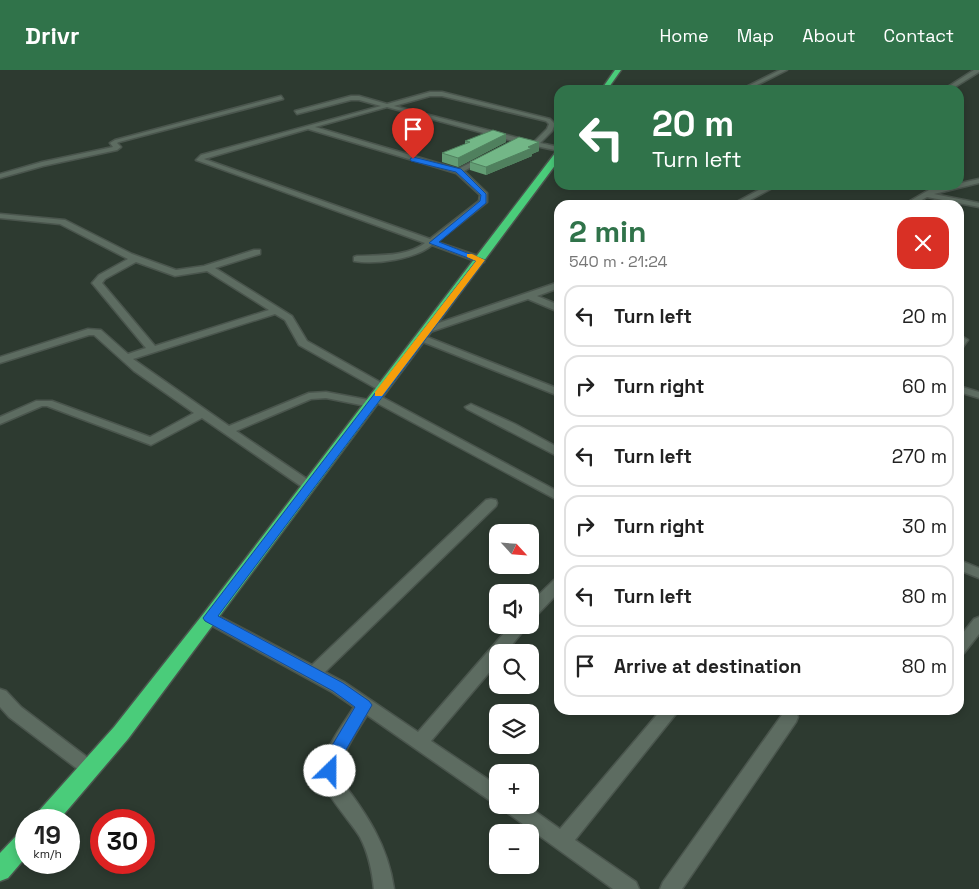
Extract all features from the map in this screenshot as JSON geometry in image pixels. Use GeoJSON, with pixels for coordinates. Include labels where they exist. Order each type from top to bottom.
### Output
{"type":"FeatureCollection","features":[{"type":"Feature","properties":{"kind":"highway"},"geometry":{"type":"LineString","coordinates":[[608,85],[618,70]]}},
{"type":"Feature","properties":{"kind":"highway"},"geometry":{"type":"LineString","coordinates":[[55,809],[121,733],[210,618],[554,161]]}},
{"type":"Feature","properties":{"kind":"highway"},"geometry":{"type":"LineString","coordinates":[[0,870],[15,853]]}},
{"type":"Feature","properties":{"kind":"street"},"geometry":{"type":"LineString","coordinates":[[753,85],[784,70]]}},
{"type":"Feature","properties":{"kind":"street"},"geometry":{"type":"LineString","coordinates":[[954,85],[978,70]]}},
{"type":"Feature","properties":{"kind":"street"},"geometry":{"type":"LineString","coordinates":[[481,260],[199,160],[204,156],[308,127],[437,94],[548,120],[552,124],[550,130],[536,144]]}},
{"type":"Feature","properties":{"kind":"street"},"geometry":{"type":"LineString","coordinates":[[0,176],[42,164],[115,149],[118,147],[113,143],[117,141],[281,98]]}},
{"type":"Feature","properties":{"kind":"street"},"geometry":{"type":"LineString","coordinates":[[297,112],[354,98],[518,141],[554,148]]}},
{"type":"Feature","properties":{"kind":"street"},"geometry":{"type":"LineString","coordinates":[[308,127],[458,171],[482,192],[485,199],[422,250],[410,254],[357,259]]}},
{"type":"Feature","properties":{"kind":"street"},"geometry":{"type":"LineString","coordinates":[[510,145],[518,141]]}},
{"type":"Feature","properties":{"kind":"street"},"geometry":{"type":"LineString","coordinates":[[458,171],[492,154]]}},
{"type":"Feature","properties":{"kind":"street"},"geometry":{"type":"LineString","coordinates":[[964,184],[979,181]]}},
{"type":"Feature","properties":{"kind":"street"},"geometry":{"type":"LineString","coordinates":[[745,200],[764,190]]}},
{"type":"Feature","properties":{"kind":"street"},"geometry":{"type":"LineString","coordinates":[[917,200],[940,190]]}},
{"type":"Feature","properties":{"kind":"street"},"geometry":{"type":"LineString","coordinates":[[926,195],[952,200]]}},
{"type":"Feature","properties":{"kind":"street"},"geometry":{"type":"LineString","coordinates":[[964,202],[979,205]]}},
{"type":"Feature","properties":{"kind":"street"},"geometry":{"type":"LineString","coordinates":[[0,216],[62,222],[136,258],[177,273],[207,268],[257,252]]}},
{"type":"Feature","properties":{"kind":"street"},"geometry":{"type":"LineString","coordinates":[[136,258],[102,277],[97,283],[153,350]]}},
{"type":"Feature","properties":{"kind":"street"},"geometry":{"type":"LineString","coordinates":[[207,268],[277,310],[292,322],[303,343],[376,396],[554,494]]}},
{"type":"Feature","properties":{"kind":"street"},"geometry":{"type":"LineString","coordinates":[[425,334],[554,287]]}},
{"type":"Feature","properties":{"kind":"street"},"geometry":{"type":"LineString","coordinates":[[528,296],[554,307]]}},
{"type":"Feature","properties":{"kind":"street"},"geometry":{"type":"LineString","coordinates":[[127,358],[277,310]]}},
{"type":"Feature","properties":{"kind":"street"},"geometry":{"type":"LineString","coordinates":[[0,360],[93,332],[99,334],[138,369],[308,486]]}},
{"type":"Feature","properties":{"kind":"street"},"geometry":{"type":"LineString","coordinates":[[425,334],[554,391]]}},
{"type":"Feature","properties":{"kind":"street"},"geometry":{"type":"LineString","coordinates":[[964,390],[979,395]]}},
{"type":"Feature","properties":{"kind":"street"},"geometry":{"type":"LineString","coordinates":[[228,430],[309,396],[376,396]]}},
{"type":"Feature","properties":{"kind":"street"},"geometry":{"type":"LineString","coordinates":[[0,421],[40,403],[48,403],[151,441],[202,413]]}},
{"type":"Feature","properties":{"kind":"street"},"geometry":{"type":"LineString","coordinates":[[471,407],[511,426],[554,450]]}},
{"type":"Feature","properties":{"kind":"street"},"geometry":{"type":"LineString","coordinates":[[313,674],[491,503]]}},
{"type":"Feature","properties":{"kind":"street"},"geometry":{"type":"LineString","coordinates":[[964,567],[979,573]]}},
{"type":"Feature","properties":{"kind":"street"},"geometry":{"type":"LineString","coordinates":[[539,602],[554,588]]}},
{"type":"Feature","properties":{"kind":"street"},"geometry":{"type":"LineString","coordinates":[[210,618],[313,674],[364,705],[489,790]]}},
{"type":"Feature","properties":{"kind":"street"},"geometry":{"type":"LineString","coordinates":[[964,642],[979,623]]}},
{"type":"Feature","properties":{"kind":"street"},"geometry":{"type":"LineString","coordinates":[[420,742],[512,634]]}},
{"type":"Feature","properties":{"kind":"street"},"geometry":{"type":"LineString","coordinates":[[0,696],[15,712],[90,769]]}},
{"type":"Feature","properties":{"kind":"street"},"geometry":{"type":"LineString","coordinates":[[364,705],[333,759],[330,771],[331,781],[368,832],[374,844],[383,871],[384,889]]}},
{"type":"Feature","properties":{"kind":"street"},"geometry":{"type":"LineString","coordinates":[[562,841],[667,715]]}},
{"type":"Feature","properties":{"kind":"street"},"geometry":{"type":"LineString","coordinates":[[670,889],[790,716]]}},
{"type":"Feature","properties":{"kind":"street"},"geometry":{"type":"LineString","coordinates":[[524,814],[630,889]]}},
{"type":"Feature","properties":{"kind":"building"},"geometry":{"type":"Polygon","coordinates":[[[493,130],[506,134],[458,158],[442,153],[470,142],[465,141],[493,130]]]}},
{"type":"Feature","properties":{"kind":"building"},"geometry":{"type":"Polygon","coordinates":[[[519,137],[539,142],[528,147],[532,148],[486,167],[470,162],[519,137]]]}},
{"type":"Feature","properties":{"kind":"slow traffic"},"geometry":{"type":"LineString","coordinates":[[378,394],[481,260],[469,256]]}},
{"type":"Feature","properties":{"kind":"route"},"geometry":{"type":"LineString","coordinates":[[330,771],[333,759],[364,705],[338,687],[210,618],[481,260],[433,243],[483,202],[485,199],[484,195],[458,171],[413,159]]}}]}
